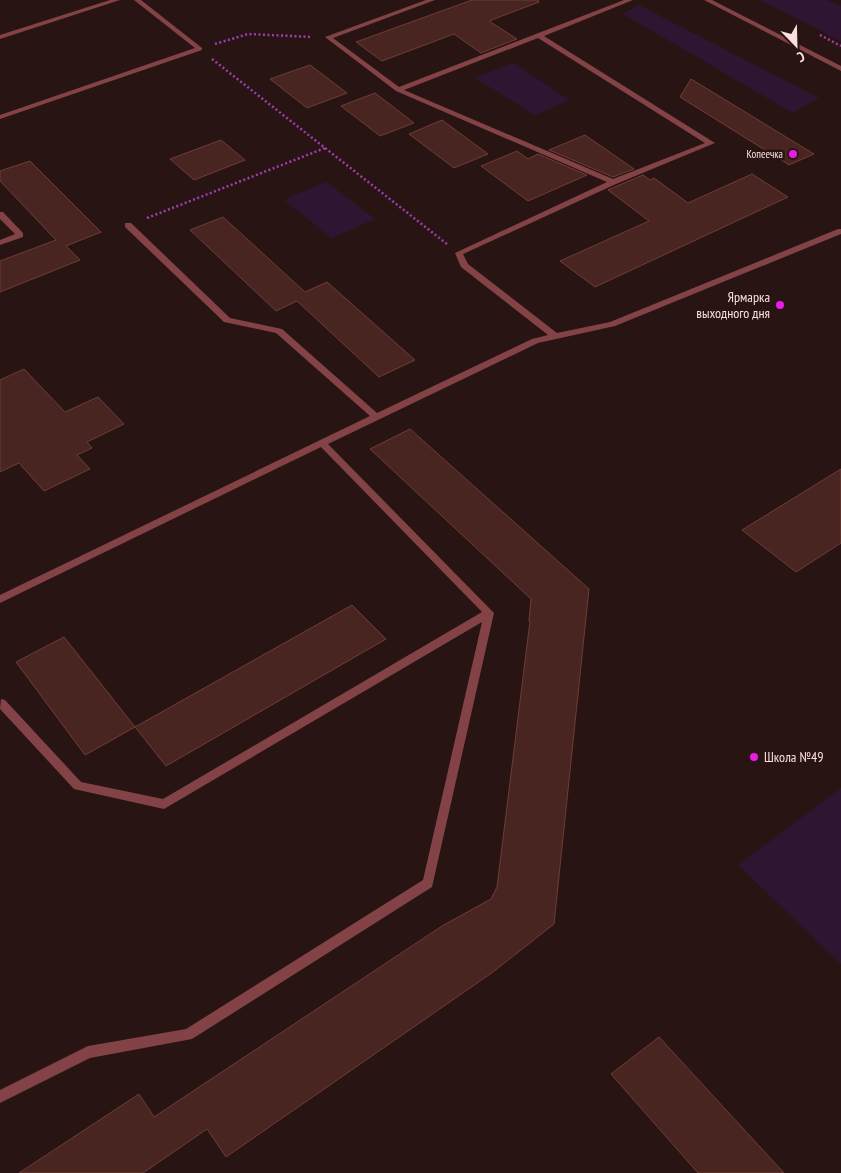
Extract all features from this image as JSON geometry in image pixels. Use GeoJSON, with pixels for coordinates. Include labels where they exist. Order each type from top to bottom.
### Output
{"type":"FeatureCollection","features":[{"type":"Feature","properties":{"kind":"street"},"geometry":{"type":"LineString","coordinates":[[0,37],[117,0]]}},
{"type":"Feature","properties":{"kind":"street"},"geometry":{"type":"LineString","coordinates":[[137,0],[200,49]]}},
{"type":"Feature","properties":{"kind":"street"},"geometry":{"type":"LineString","coordinates":[[328,38],[432,0]]}},
{"type":"Feature","properties":{"kind":"street"},"geometry":{"type":"LineString","coordinates":[[398,90],[630,0]]}},
{"type":"Feature","properties":{"kind":"street"},"geometry":{"type":"LineString","coordinates":[[707,0],[841,69]]}},
{"type":"Feature","properties":{"kind":"street"},"geometry":{"type":"LineString","coordinates":[[540,36],[711,143],[613,182],[459,253],[464,265],[556,337]]}},
{"type":"Feature","properties":{"kind":"street"},"geometry":{"type":"LineString","coordinates":[[328,38],[398,90],[613,182]]}},
{"type":"Feature","properties":{"kind":"street"},"geometry":{"type":"LineString","coordinates":[[0,117],[200,49]]}},
{"type":"Feature","properties":{"kind":"street"},"geometry":{"type":"LineString","coordinates":[[0,214],[20,235],[0,243]]}},
{"type":"Feature","properties":{"kind":"street"},"geometry":{"type":"LineString","coordinates":[[128,225],[227,320],[279,331],[376,416]]}},
{"type":"Feature","properties":{"kind":"street"},"geometry":{"type":"LineString","coordinates":[[0,599],[322,444],[376,416],[535,342],[612,324],[840,233]]}},
{"type":"Feature","properties":{"kind":"street"},"geometry":{"type":"LineString","coordinates":[[322,444],[489,613]]}},
{"type":"Feature","properties":{"kind":"street"},"geometry":{"type":"LineString","coordinates":[[0,704],[2,703],[78,786],[164,804],[489,613]]}},
{"type":"Feature","properties":{"kind":"street"},"geometry":{"type":"LineString","coordinates":[[0,1097],[88,1052],[188,1035],[428,883],[489,613]]}},
{"type":"Feature","properties":{"kind":"path"},"geometry":{"type":"LineString","coordinates":[[200,49],[248,34],[328,38]]}},
{"type":"Feature","properties":{"kind":"path"},"geometry":{"type":"LineString","coordinates":[[200,49],[459,253]]}},
{"type":"Feature","properties":{"kind":"path"},"geometry":{"type":"LineString","coordinates":[[128,225],[326,148]]}},
{"type":"Feature","properties":{"kind":"shaded area"},"geometry":{"type":"Polygon","coordinates":[[[760,0],[826,0],[841,6],[841,41],[760,0]]]}},
{"type":"Feature","properties":{"kind":"shaded area"},"geometry":{"type":"Polygon","coordinates":[[[639,5],[819,98],[793,113],[623,14],[639,5]]]}},
{"type":"Feature","properties":{"kind":"shaded area"},"geometry":{"type":"Polygon","coordinates":[[[514,63],[569,100],[535,115],[475,78],[514,63]]]}},
{"type":"Feature","properties":{"kind":"shaded area"},"geometry":{"type":"Polygon","coordinates":[[[326,182],[375,219],[332,238],[284,200],[326,182]]]}},
{"type":"Feature","properties":{"kind":"shaded area"},"geometry":{"type":"Polygon","coordinates":[[[841,788],[841,964],[738,865],[841,788]]]}},
{"type":"Feature","properties":{"kind":"building"},"geometry":{"type":"Polygon","coordinates":[[[472,0],[538,0],[539,2],[489,21],[517,39],[481,53],[454,34],[382,61],[356,42],[472,0]]]}},
{"type":"Feature","properties":{"kind":"building"},"geometry":{"type":"Polygon","coordinates":[[[310,65],[347,93],[307,108],[270,79],[310,65]]]}},
{"type":"Feature","properties":{"kind":"building"},"geometry":{"type":"Polygon","coordinates":[[[691,79],[814,154],[789,165],[680,97],[691,79]]]}},
{"type":"Feature","properties":{"kind":"building"},"geometry":{"type":"Polygon","coordinates":[[[375,93],[414,123],[380,136],[341,106],[375,93]]]}},
{"type":"Feature","properties":{"kind":"building"},"geometry":{"type":"Polygon","coordinates":[[[442,120],[488,154],[454,168],[409,134],[442,120]]]}},
{"type":"Feature","properties":{"kind":"building"},"geometry":{"type":"Polygon","coordinates":[[[585,135],[634,169],[613,177],[549,150],[585,135]]]}},
{"type":"Feature","properties":{"kind":"building"},"geometry":{"type":"Polygon","coordinates":[[[221,140],[245,160],[194,180],[170,159],[221,140]]]}},
{"type":"Feature","properties":{"kind":"building"},"geometry":{"type":"Polygon","coordinates":[[[517,151],[528,159],[538,154],[587,175],[528,201],[481,166],[517,151]]]}},
{"type":"Feature","properties":{"kind":"building"},"geometry":{"type":"Polygon","coordinates":[[[30,161],[101,232],[66,246],[80,260],[0,292],[0,261],[56,240],[0,181],[0,171],[30,161]]]}},
{"type":"Feature","properties":{"kind":"building"},"geometry":{"type":"Polygon","coordinates":[[[752,174],[788,197],[595,287],[560,261],[649,221],[608,190],[643,175],[650,180],[654,178],[688,203],[752,174]]]}},
{"type":"Feature","properties":{"kind":"building"},"geometry":{"type":"Polygon","coordinates":[[[223,217],[305,292],[327,282],[415,360],[379,377],[297,301],[276,311],[190,230],[223,217]]]}},
{"type":"Feature","properties":{"kind":"building"},"geometry":{"type":"Polygon","coordinates":[[[24,369],[65,412],[98,397],[124,424],[87,442],[92,448],[77,455],[90,469],[44,491],[19,463],[0,472],[0,380],[24,369]]]}},
{"type":"Feature","properties":{"kind":"building"},"geometry":{"type":"Polygon","coordinates":[[[410,429],[589,589],[554,924],[493,972],[226,1157],[207,1129],[143,1173],[19,1173],[139,1094],[154,1117],[442,926],[491,899],[497,887],[530,621],[531,599],[370,449],[410,429]]]}},
{"type":"Feature","properties":{"kind":"building"},"geometry":{"type":"Polygon","coordinates":[[[841,469],[841,543],[796,572],[742,530],[841,469]]]}},
{"type":"Feature","properties":{"kind":"building"},"geometry":{"type":"Polygon","coordinates":[[[352,605],[386,639],[166,766],[135,727],[352,605]]]}},
{"type":"Feature","properties":{"kind":"building"},"geometry":{"type":"Polygon","coordinates":[[[64,637],[135,727],[85,755],[16,662],[64,637]]]}},
{"type":"Feature","properties":{"kind":"building"},"geometry":{"type":"Polygon","coordinates":[[[659,1037],[784,1173],[698,1173],[611,1074],[659,1037]]]}},
{"type":"Feature","properties":{"kind":"place","name":"Копеечка"},"geometry":{"type":"Point","coordinates":[793,154]}},
{"type":"Feature","properties":{"kind":"place","name":"Ярмарка выходного дня"},"geometry":{"type":"Point","coordinates":[780,305]}},
{"type":"Feature","properties":{"kind":"place","name":"Школа №49"},"geometry":{"type":"Point","coordinates":[754,757]}}]}
